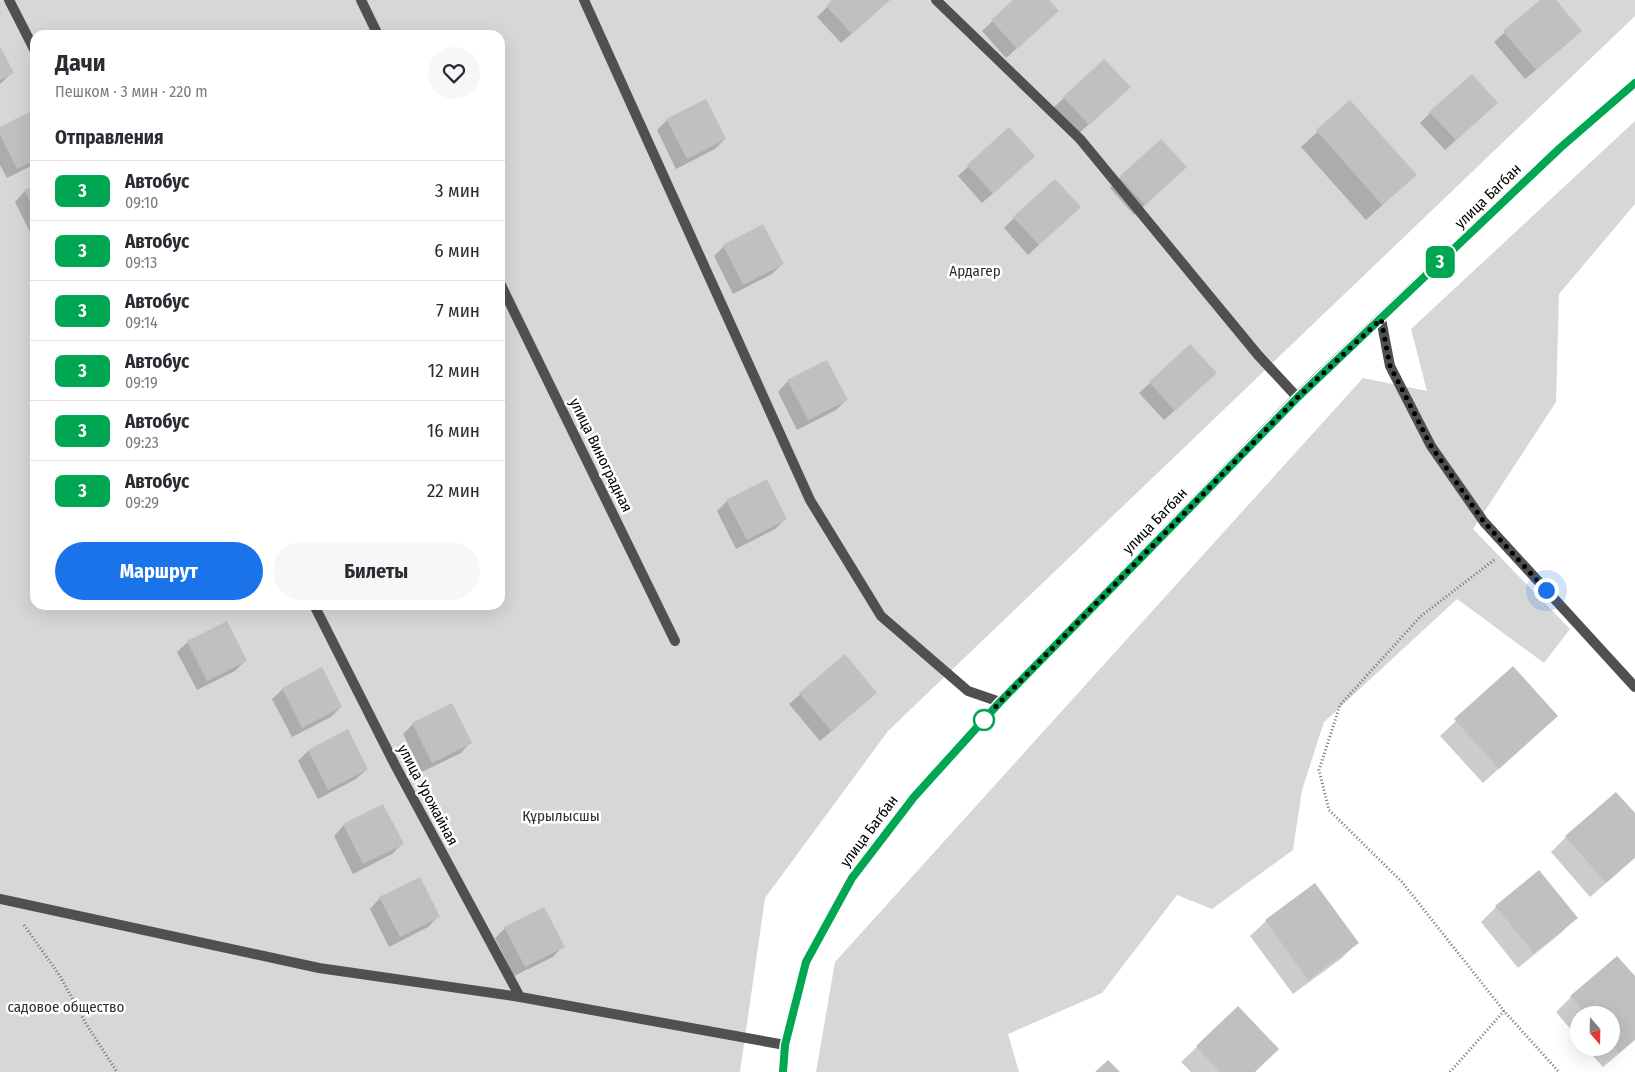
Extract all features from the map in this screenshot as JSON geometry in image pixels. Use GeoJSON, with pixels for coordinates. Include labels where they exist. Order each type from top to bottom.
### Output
{"type":"FeatureCollection","features":[{"type":"Feature","properties":{"kind":"street"},"geometry":{"type":"LineString","coordinates":[[9,0],[30,41]]}},
{"type":"Feature","properties":{"kind":"street"},"geometry":{"type":"LineString","coordinates":[[361,0],[376,30]]}},
{"type":"Feature","properties":{"kind":"street"},"geometry":{"type":"LineString","coordinates":[[584,0],[810,500],[881,616],[968,691],[1000,702]]}},
{"type":"Feature","properties":{"kind":"street"},"geometry":{"type":"LineString","coordinates":[[936,0],[1080,139],[1258,355],[1298,397]]}},
{"type":"Feature","properties":{"kind":"street","name":"улица Багбан"},"geometry":{"type":"LineString","coordinates":[[783,1072],[785,1045],[806,962],[852,878],[914,797],[1000,702],[1298,397],[1560,148],[1635,83]]}},
{"type":"Feature","properties":{"kind":"street","name":"улица Виноградная"},"geometry":{"type":"LineString","coordinates":[[505,293],[675,641]]}},
{"type":"Feature","properties":{"kind":"street"},"geometry":{"type":"LineString","coordinates":[[1381,319],[1390,366],[1431,446],[1484,522],[1635,688]]}},
{"type":"Feature","properties":{"kind":"street","name":"улица Урожайная"},"geometry":{"type":"LineString","coordinates":[[317,610],[395,766],[520,997]]}},
{"type":"Feature","properties":{"kind":"street"},"geometry":{"type":"LineString","coordinates":[[3,900],[319,968],[520,997],[785,1045]]}},
{"type":"Feature","properties":{"kind":"path"},"geometry":{"type":"LineString","coordinates":[[1508,549],[1421,616],[1340,704],[1319,770],[1329,810],[1402,882],[1504,1011],[1559,1072]]}},
{"type":"Feature","properties":{"kind":"path"},"geometry":{"type":"LineString","coordinates":[[3,900],[60,976],[85,1022],[118,1072]]}},
{"type":"Feature","properties":{"kind":"path"},"geometry":{"type":"LineString","coordinates":[[1450,1072],[1504,1011]]}},
{"type":"Feature","properties":{"kind":"green space"},"geometry":{"type":"Polygon","coordinates":[[[0,0],[1635,0],[1635,16],[888,731],[765,898],[740,1072],[0,1072],[0,0]]]}},
{"type":"Feature","properties":{"kind":"green space"},"geometry":{"type":"Polygon","coordinates":[[[1635,121],[1635,204],[1559,294],[1556,402],[1473,529],[1570,629],[1544,663],[1457,599],[1324,722],[1302,790],[1293,850],[1212,909],[1177,895],[1102,993],[1008,1034],[1019,1072],[816,1072],[835,962],[1363,378],[1427,391],[1411,329],[1635,121]]]}},
{"type":"Feature","properties":{"kind":"building"},"geometry":{"type":"Polygon","coordinates":[[[832,0],[890,0],[852,34],[826,6],[832,0]]]}},
{"type":"Feature","properties":{"kind":"building"},"geometry":{"type":"Polygon","coordinates":[[[1013,0],[1049,0],[1059,11],[1017,49],[991,20],[1013,0]]]}},
{"type":"Feature","properties":{"kind":"building"},"geometry":{"type":"Polygon","coordinates":[[[1540,0],[1556,0],[1582,31],[1536,70],[1503,31],[1540,0]]]}},
{"type":"Feature","properties":{"kind":"building"},"geometry":{"type":"Polygon","coordinates":[[[0,46],[14,73],[0,80],[0,46]]]}},
{"type":"Feature","properties":{"kind":"building"},"geometry":{"type":"Polygon","coordinates":[[[1104,59],[1131,87],[1089,125],[1063,97],[1104,59]]]}},
{"type":"Feature","properties":{"kind":"building"},"geometry":{"type":"Polygon","coordinates":[[[1472,74],[1498,103],[1456,140],[1429,112],[1472,74]]]}},
{"type":"Feature","properties":{"kind":"building"},"geometry":{"type":"Polygon","coordinates":[[[706,99],[726,139],[687,159],[666,119],[706,99]]]}},
{"type":"Feature","properties":{"kind":"building"},"geometry":{"type":"Polygon","coordinates":[[[1350,100],[1417,175],[1382,205],[1316,130],[1350,100]]]}},
{"type":"Feature","properties":{"kind":"building"},"geometry":{"type":"Polygon","coordinates":[[[30,112],[30,162],[17,169],[0,135],[0,127],[30,112]]]}},
{"type":"Feature","properties":{"kind":"building"},"geometry":{"type":"Polygon","coordinates":[[[1009,127],[1035,156],[993,194],[967,165],[1009,127]]]}},
{"type":"Feature","properties":{"kind":"building"},"geometry":{"type":"Polygon","coordinates":[[[1161,139],[1187,167],[1145,205],[1119,177],[1161,139]]]}},
{"type":"Feature","properties":{"kind":"building"},"geometry":{"type":"Polygon","coordinates":[[[1055,179],[1081,207],[1039,245],[1013,217],[1055,179]]]}},
{"type":"Feature","properties":{"kind":"building"},"geometry":{"type":"Polygon","coordinates":[[[30,187],[30,201],[24,190],[30,187]]]}},
{"type":"Feature","properties":{"kind":"building"},"geometry":{"type":"Polygon","coordinates":[[[763,224],[784,264],[743,285],[723,245],[763,224]]]}},
{"type":"Feature","properties":{"kind":"building"},"geometry":{"type":"Polygon","coordinates":[[[1190,344],[1217,373],[1175,411],[1149,382],[1190,344]]]}},
{"type":"Feature","properties":{"kind":"building"},"geometry":{"type":"Polygon","coordinates":[[[827,360],[848,400],[808,420],[787,380],[827,360]]]}},
{"type":"Feature","properties":{"kind":"building"},"geometry":{"type":"Polygon","coordinates":[[[767,479],[787,519],[747,540],[726,500],[767,479]]]}},
{"type":"Feature","properties":{"kind":"building"},"geometry":{"type":"Polygon","coordinates":[[[227,621],[247,661],[207,681],[187,641],[227,621]]]}},
{"type":"Feature","properties":{"kind":"building"},"geometry":{"type":"Polygon","coordinates":[[[845,654],[877,693],[831,731],[799,693],[845,654]]]}},
{"type":"Feature","properties":{"kind":"building"},"geometry":{"type":"Polygon","coordinates":[[[1513,666],[1558,716],[1499,769],[1454,719],[1513,666]]]}},
{"type":"Feature","properties":{"kind":"building"},"geometry":{"type":"Polygon","coordinates":[[[322,667],[342,707],[302,728],[282,688],[322,667]]]}},
{"type":"Feature","properties":{"kind":"building"},"geometry":{"type":"Polygon","coordinates":[[[452,703],[472,743],[432,763],[412,723],[452,703]]]}},
{"type":"Feature","properties":{"kind":"building"},"geometry":{"type":"Polygon","coordinates":[[[348,729],[368,769],[328,790],[308,750],[348,729]]]}},
{"type":"Feature","properties":{"kind":"building"},"geometry":{"type":"Polygon","coordinates":[[[1616,792],[1635,813],[1635,857],[1606,883],[1565,836],[1616,792]]]}},
{"type":"Feature","properties":{"kind":"building"},"geometry":{"type":"Polygon","coordinates":[[[383,804],[404,844],[363,864],[343,824],[383,804]]]}},
{"type":"Feature","properties":{"kind":"building"},"geometry":{"type":"Polygon","coordinates":[[[1539,870],[1578,918],[1534,953],[1495,906],[1539,870]]]}},
{"type":"Feature","properties":{"kind":"building"},"geometry":{"type":"Polygon","coordinates":[[[420,877],[440,917],[400,937],[379,897],[420,877]]]}},
{"type":"Feature","properties":{"kind":"building"},"geometry":{"type":"Polygon","coordinates":[[[1315,883],[1359,943],[1308,980],[1265,920],[1315,883]]]}},
{"type":"Feature","properties":{"kind":"building"},"geometry":{"type":"Polygon","coordinates":[[[544,907],[565,947],[525,967],[504,927],[544,907]]]}},
{"type":"Feature","properties":{"kind":"building"},"geometry":{"type":"Polygon","coordinates":[[[1617,956],[1635,976],[1635,1039],[1620,1052],[1620,1006],[1579,1006],[1570,996],[1617,956]]]}},
{"type":"Feature","properties":{"kind":"building"},"geometry":{"type":"Polygon","coordinates":[[[1238,1006],[1279,1049],[1255,1072],[1220,1072],[1196,1046],[1238,1006]]]}},
{"type":"Feature","properties":{"kind":"building"},"geometry":{"type":"Polygon","coordinates":[[[1108,1060],[1120,1072],[1095,1072],[1108,1060]]]}},
{"type":"Feature","properties":{"kind":"bus line","name":"3"},"geometry":{"type":"LineString","coordinates":[[783,1072],[785,1045],[806,962],[852,878],[914,797],[1000,702],[1298,397],[1560,148],[1635,83]]}},
{"type":"Feature","properties":{"kind":"route"},"geometry":{"type":"LineString","coordinates":[[984,720],[1298,397],[1381,319],[1390,366],[1431,446],[1484,522],[1546,590]]}},
{"type":"Feature","properties":{"kind":"park label","name":"Ардагер"},"geometry":{"type":"Point","coordinates":[975,271]}},
{"type":"Feature","properties":{"kind":"park label","name":"Құрылысшы"},"geometry":{"type":"Point","coordinates":[561,816]}},
{"type":"Feature","properties":{"kind":"park label","name":"садовое общество"},"geometry":{"type":"Point","coordinates":[66,1007]}}]}
